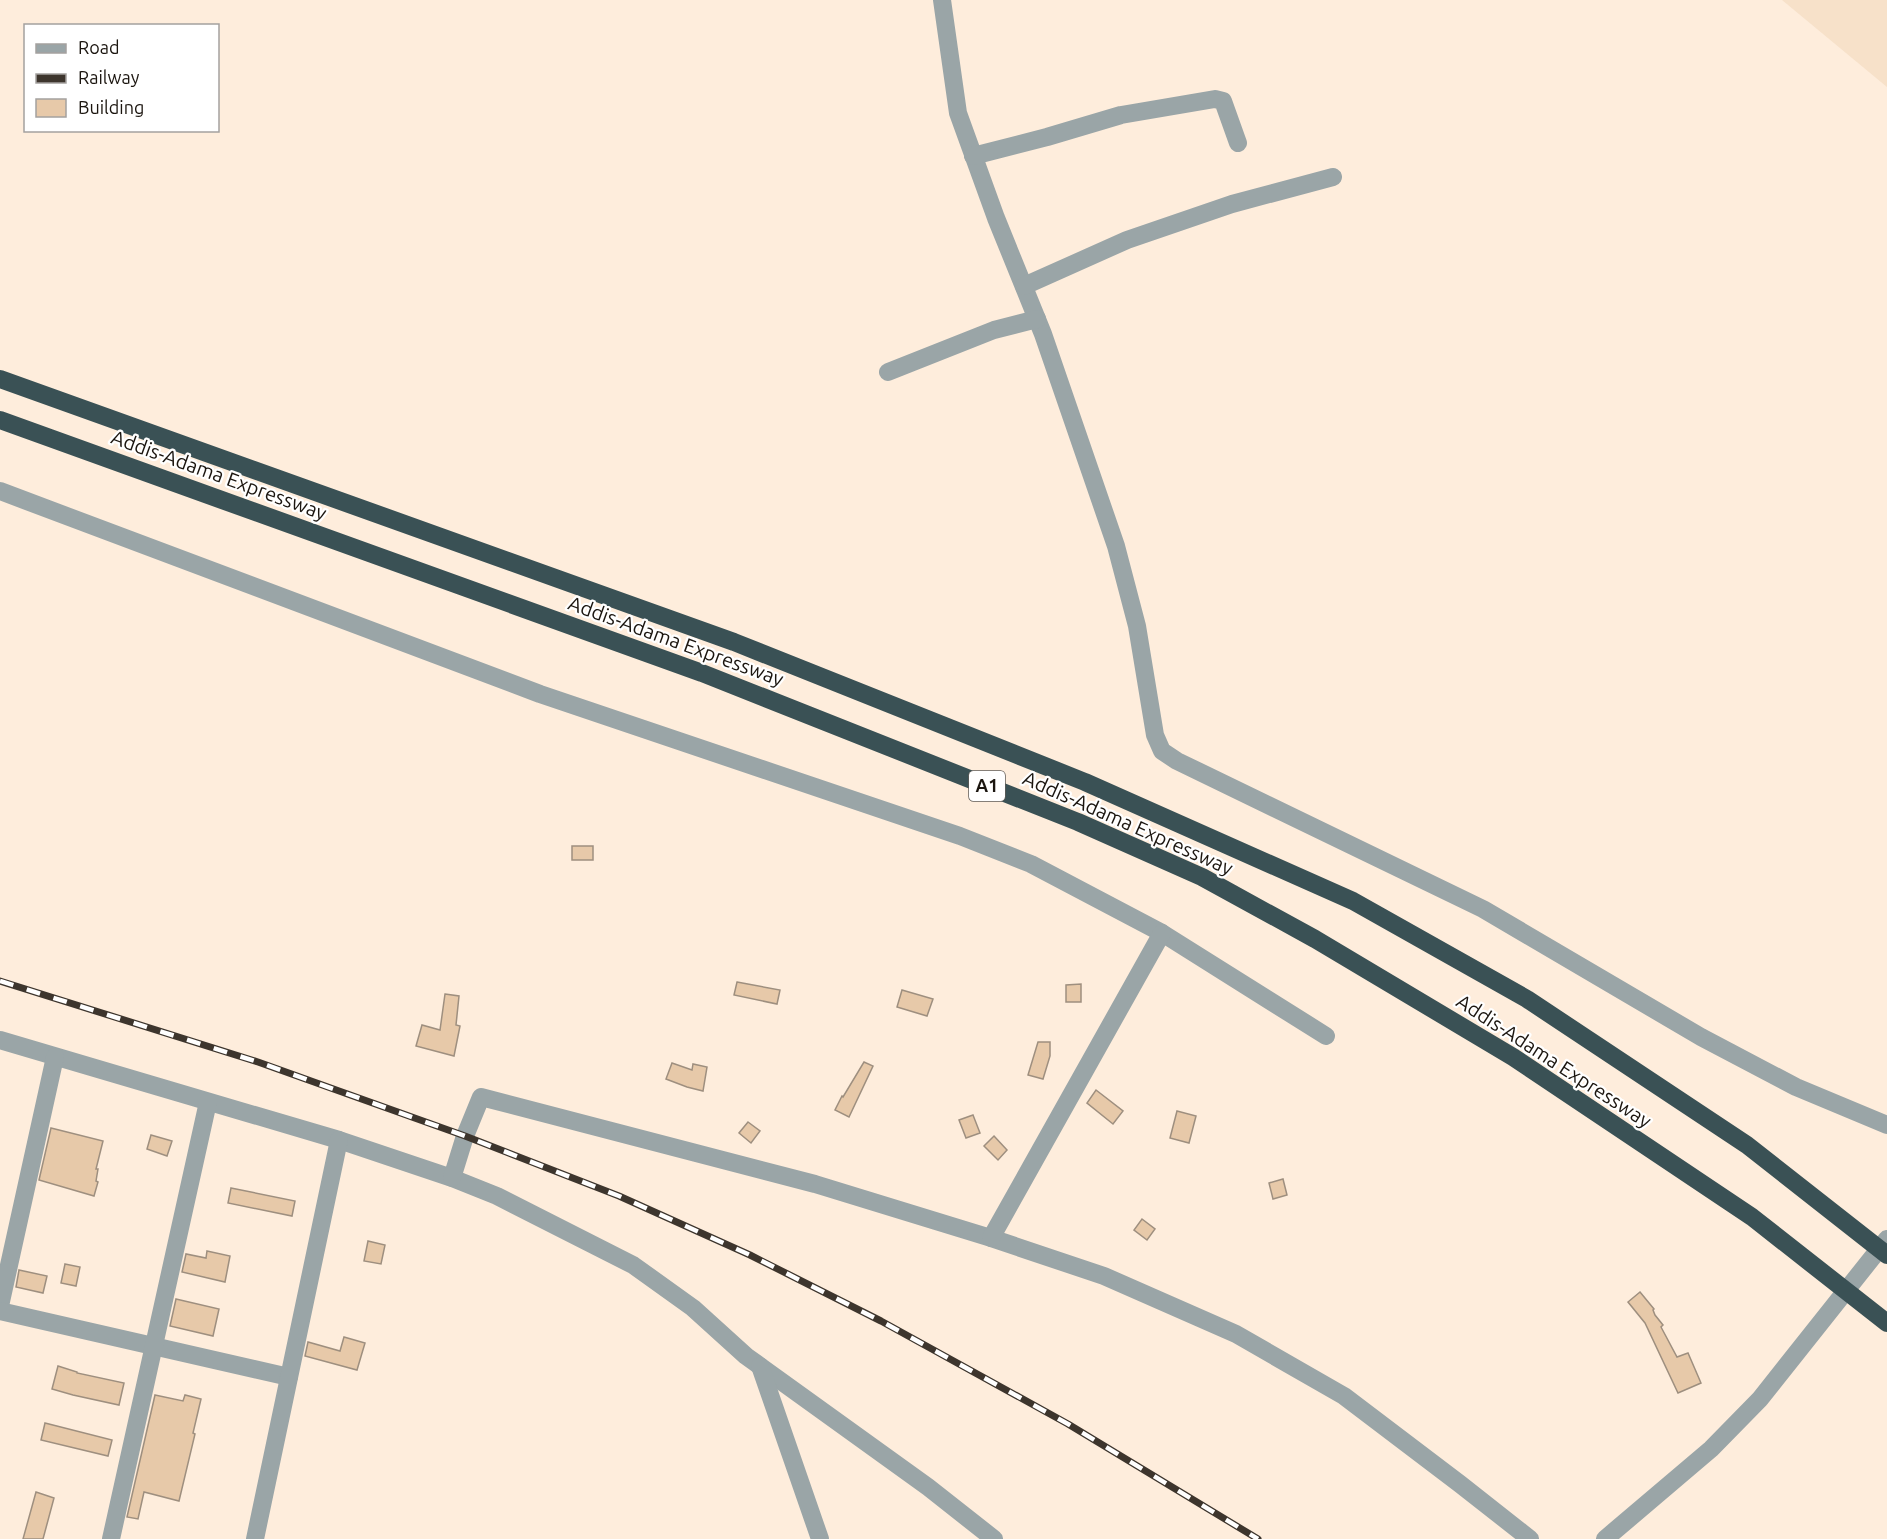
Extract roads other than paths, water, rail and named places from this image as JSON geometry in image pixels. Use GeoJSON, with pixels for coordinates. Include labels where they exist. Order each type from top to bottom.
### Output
{"type":"FeatureCollection","features":[{"type":"Feature","properties":{"kind":"highway","name":"Addis-Adama Expressway"},"geometry":{"type":"LineString","coordinates":[[0,379],[734,642],[1085,782],[1353,901],[1527,999],[1748,1145],[1887,1255]]}},
{"type":"Feature","properties":{"kind":"highway","name":"Addis-Adama Expressway"},"geometry":{"type":"LineString","coordinates":[[0,420],[702,673],[1067,818],[1202,877],[1315,939],[1513,1057],[1752,1217],[1887,1323]]}},
{"type":"Feature","properties":{"kind":"street"},"geometry":{"type":"LineString","coordinates":[[942,0],[958,113],[1037,319],[1116,546],[1137,626],[1155,735],[1161,751],[1483,909],[1701,1037],[1796,1087],[1887,1125]]}},
{"type":"Feature","properties":{"kind":"street"},"geometry":{"type":"LineString","coordinates":[[974,156],[1121,115],[1215,99],[1223,101],[1238,143]]}},
{"type":"Feature","properties":{"kind":"street"},"geometry":{"type":"LineString","coordinates":[[1024,286],[1127,240],[1232,204],[1333,177]]}},
{"type":"Feature","properties":{"kind":"street"},"geometry":{"type":"LineString","coordinates":[[888,372],[994,330],[1037,319]]}},
{"type":"Feature","properties":{"kind":"street"},"geometry":{"type":"LineString","coordinates":[[0,491],[540,694],[960,836],[1031,864],[1162,933],[1326,1036]]}},
{"type":"Feature","properties":{"kind":"street"},"geometry":{"type":"LineString","coordinates":[[992,1238],[1162,933]]}},
{"type":"Feature","properties":{"kind":"street"},"geometry":{"type":"LineString","coordinates":[[0,1040],[339,1140],[452,1178],[497,1196],[633,1265],[693,1308],[746,1356],[928,1487],[994,1539]]}},
{"type":"Feature","properties":{"kind":"street"},"geometry":{"type":"LineString","coordinates":[[0,1306],[55,1057]]}},
{"type":"Feature","properties":{"kind":"street"},"geometry":{"type":"LineString","coordinates":[[452,1178],[465,1136],[481,1097],[815,1184],[992,1238],[1104,1276],[1236,1334],[1344,1396],[1530,1539]]}},
{"type":"Feature","properties":{"kind":"street"},"geometry":{"type":"LineString","coordinates":[[111,1539],[207,1102]]}},
{"type":"Feature","properties":{"kind":"street"},"geometry":{"type":"LineString","coordinates":[[255,1539],[339,1140]]}},
{"type":"Feature","properties":{"kind":"street"},"geometry":{"type":"LineString","coordinates":[[1605,1539],[1712,1449],[1760,1399],[1887,1239]]}},
{"type":"Feature","properties":{"kind":"street"},"geometry":{"type":"LineString","coordinates":[[0,1311],[289,1377]]}},
{"type":"Feature","properties":{"kind":"street"},"geometry":{"type":"LineString","coordinates":[[760,1366],[820,1539]]}},
{"type":"Feature","properties":{"kind":"railway"},"geometry":{"type":"LineString","coordinates":[[0,981],[258,1062],[465,1136],[619,1196],[750,1255],[881,1321],[1068,1424],[1258,1539]]}}]}
